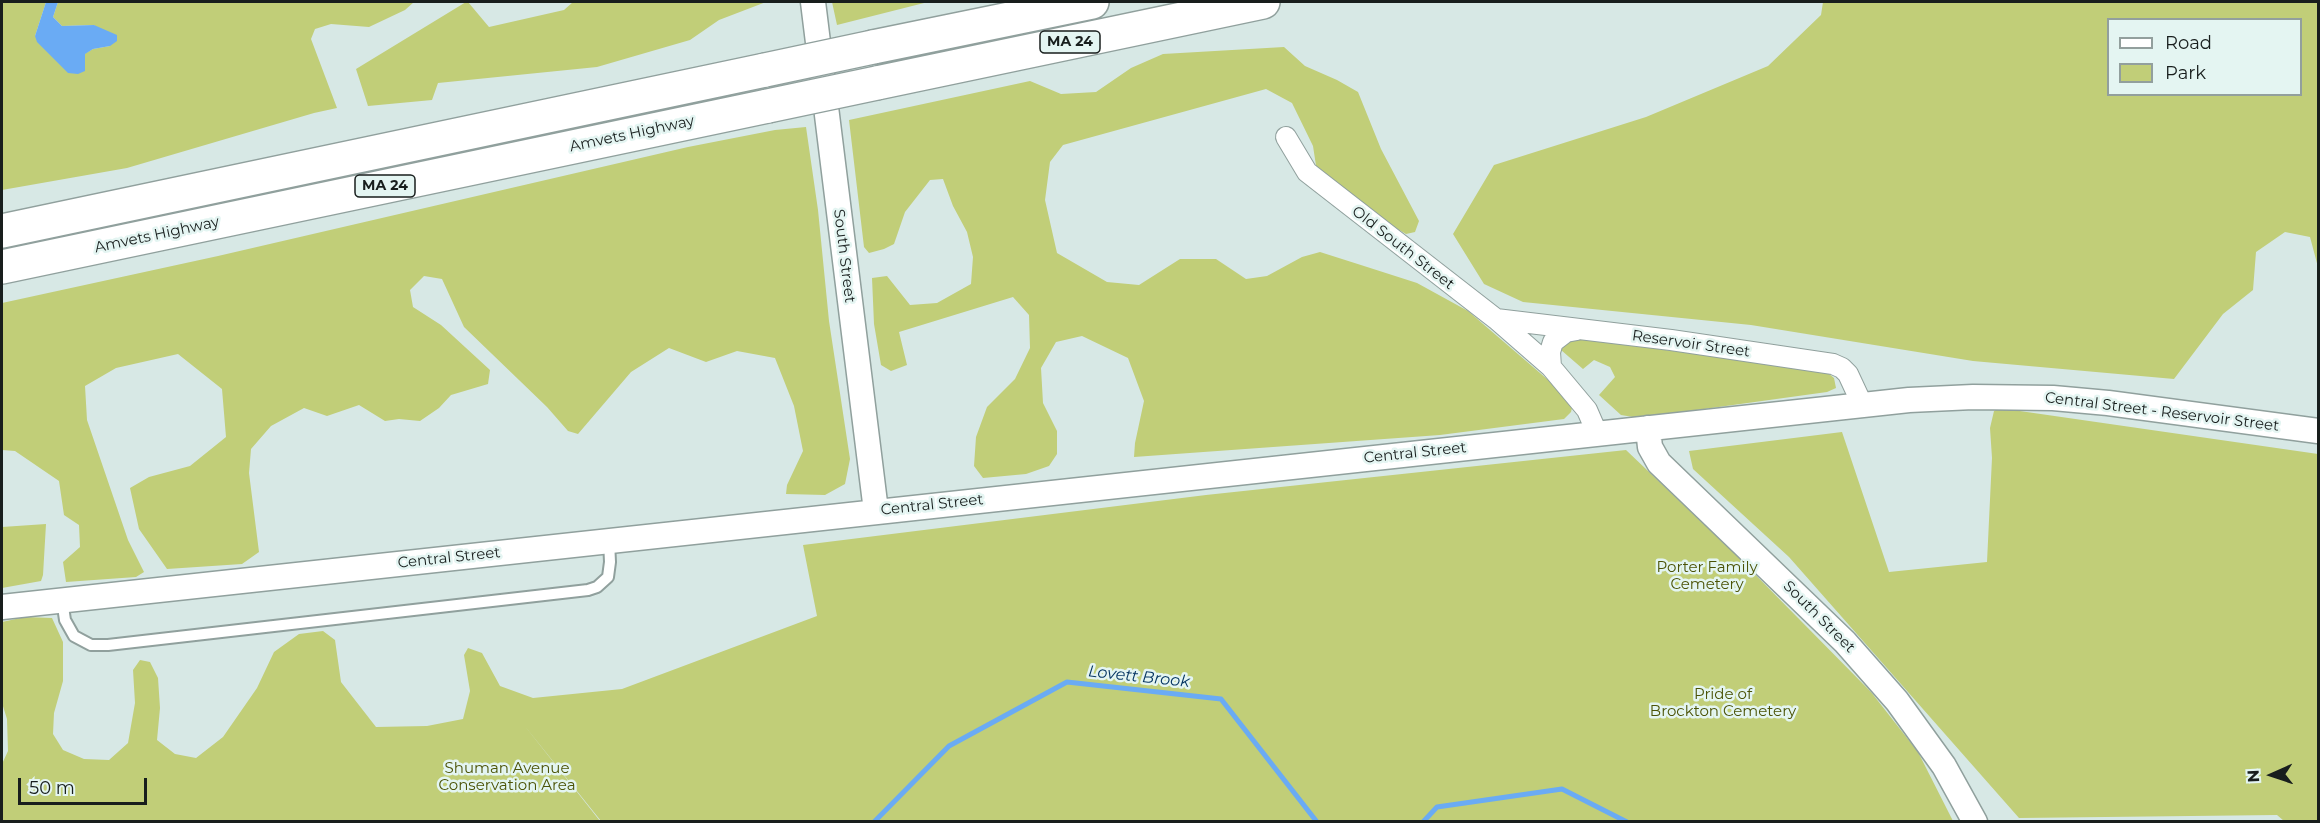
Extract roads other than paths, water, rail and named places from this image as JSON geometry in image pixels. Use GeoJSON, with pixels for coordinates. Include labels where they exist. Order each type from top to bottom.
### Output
{"type":"FeatureCollection","features":[{"type":"Feature","properties":{"kind":"highway","name":"MA 24"},"geometry":{"type":"LineString","coordinates":[[2,231],[1092,2]]}},
{"type":"Feature","properties":{"kind":"highway","name":"Amvets Highway"},"geometry":{"type":"LineString","coordinates":[[2,267],[1263,2]]}},
{"type":"Feature","properties":{"kind":"street","name":"South Street"},"geometry":{"type":"LineString","coordinates":[[813,2],[876,512]]}},
{"type":"Feature","properties":{"kind":"street","name":"Old South Street"},"geometry":{"type":"LineString","coordinates":[[1286,137],[1307,172],[1496,320],[1551,367]]}},
{"type":"Feature","properties":{"kind":"street","name":"Reservoir Street"},"geometry":{"type":"LineString","coordinates":[[1496,320],[1579,329],[1833,364],[1848,374],[1862,405]]}},
{"type":"Feature","properties":{"kind":"street"},"geometry":{"type":"LineString","coordinates":[[1579,329],[1566,332],[1553,342],[1550,352],[1551,367],[1587,410],[1597,434]]}},
{"type":"Feature","properties":{"kind":"street","name":"Central Street - Reservoir Street"},"geometry":{"type":"LineString","coordinates":[[1862,405],[1973,397],[2053,399],[2108,403],[2319,431]]}},
{"type":"Feature","properties":{"kind":"street","name":"Central Street"},"geometry":{"type":"LineString","coordinates":[[2,607],[1862,405]]}},
{"type":"Feature","properties":{"kind":"street","name":"South Street"},"geometry":{"type":"LineString","coordinates":[[1648,428],[1650,447],[1659,463],[1839,636],[1897,701],[1944,766],[1975,822]]}},
{"type":"Feature","properties":{"kind":"lane"},"geometry":{"type":"LineString","coordinates":[[62,600],[65,620],[74,636],[86,644],[108,645],[588,590],[597,587],[608,577],[609,540]]}},
{"type":"Feature","properties":{"kind":"water"},"geometry":{"type":"Polygon","coordinates":[[[46,2],[58,2],[53,17],[62,26],[94,25],[117,35],[117,41],[110,46],[93,49],[85,54],[85,71],[78,74],[68,73],[37,42],[35,36],[46,2]]]}},
{"type":"Feature","properties":{"kind":"waterway","name":"Lovett Brook"},"geometry":{"type":"LineString","coordinates":[[874,822],[949,746],[1067,682],[1221,699],[1317,822]]}},
{"type":"Feature","properties":{"kind":"waterway","name":"Lovett Brook"},"geometry":{"type":"LineString","coordinates":[[1423,822],[1437,807],[1562,789],[1627,822]]}},
{"type":"Feature","properties":{"kind":"park label","name":"Porter Family Cemetery"},"geometry":{"type":"Point","coordinates":[1707,576]}},
{"type":"Feature","properties":{"kind":"park label","name":"Pride of Brockton Cemetery"},"geometry":{"type":"Point","coordinates":[1723,704]}},
{"type":"Feature","properties":{"kind":"park label","name":"Shuman Avenue Conservation Area"},"geometry":{"type":"Point","coordinates":[507,778]}}]}
